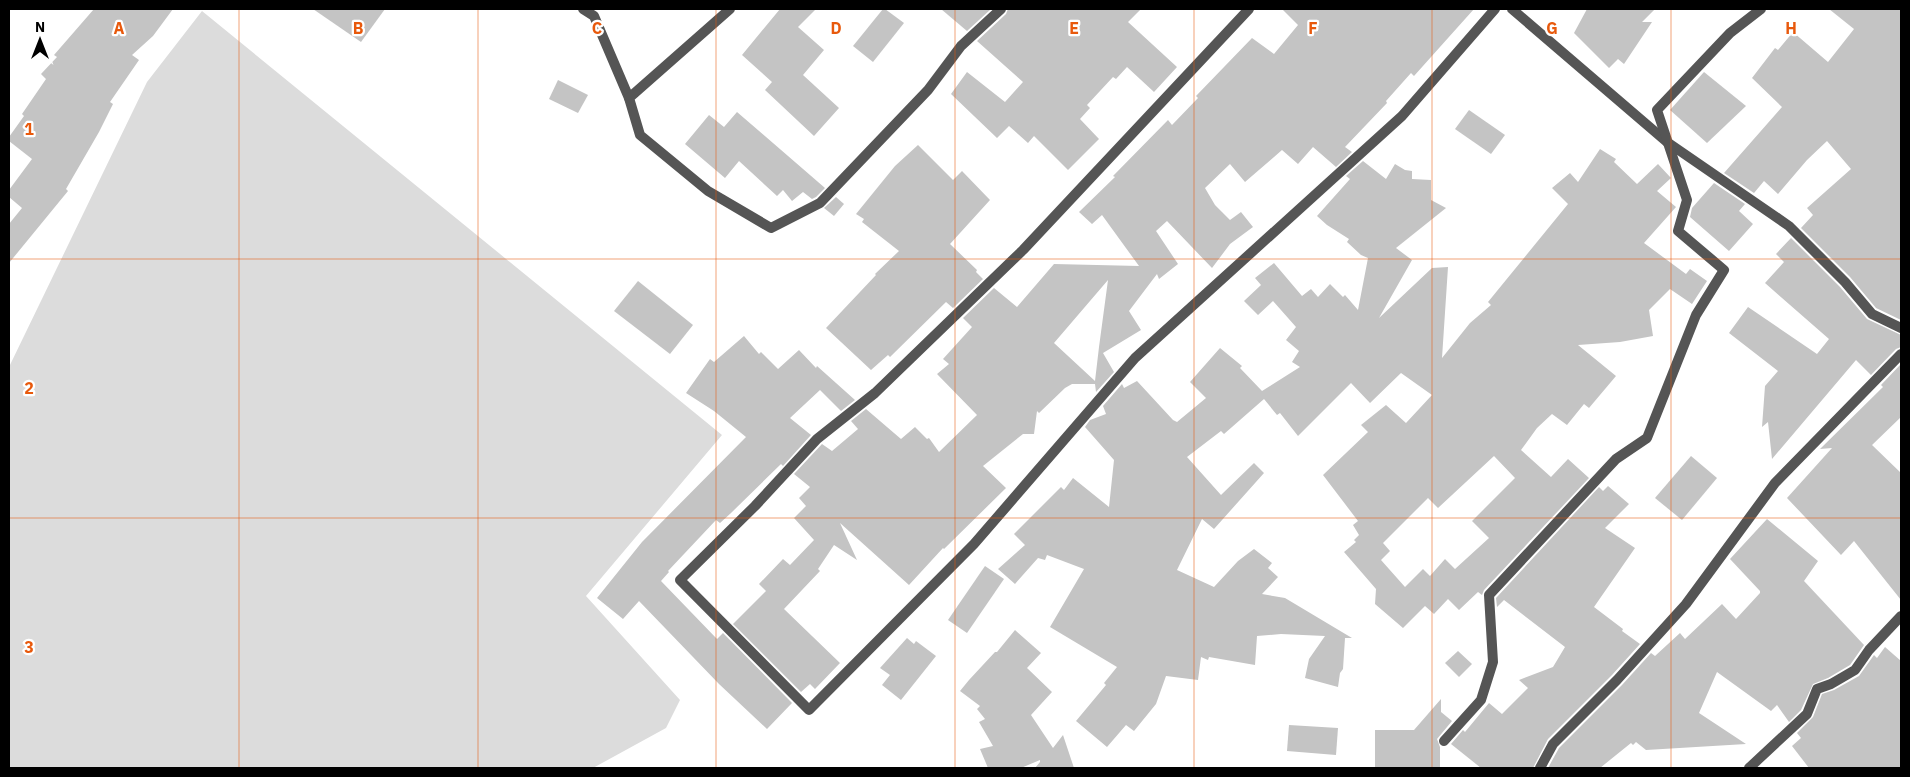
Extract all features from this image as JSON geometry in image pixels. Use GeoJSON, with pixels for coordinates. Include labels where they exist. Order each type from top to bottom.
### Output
{"type":"FeatureCollection","features":[{"type":"Feature","properties":{"kind":"street"},"geometry":{"type":"LineString","coordinates":[[583,9],[594,16],[629,98],[640,135],[708,191],[771,228],[820,203],[928,90],[961,46],[1001,9]]}},
{"type":"Feature","properties":{"kind":"street"},"geometry":{"type":"LineString","coordinates":[[629,98],[730,9]]}},
{"type":"Feature","properties":{"kind":"street"},"geometry":{"type":"LineString","coordinates":[[1249,9],[1023,250],[875,394],[817,439],[755,506],[680,580],[808,710],[974,544],[1135,358],[1402,116],[1495,9]]}},
{"type":"Feature","properties":{"kind":"street"},"geometry":{"type":"LineString","coordinates":[[1512,9],[1667,142],[1776,219],[1789,226],[1845,282],[1872,314],[1901,328]]}},
{"type":"Feature","properties":{"kind":"street"},"geometry":{"type":"LineString","coordinates":[[1444,741],[1481,700],[1493,662],[1489,595],[1616,459],[1647,438],[1696,315],[1724,270],[1678,231],[1687,200],[1657,110],[1730,33],[1761,9]]}},
{"type":"Feature","properties":{"kind":"street"},"geometry":{"type":"LineString","coordinates":[[1540,768],[1553,744],[1617,680],[1686,604],[1774,484],[1901,354]]}},
{"type":"Feature","properties":{"kind":"street"},"geometry":{"type":"LineString","coordinates":[[1750,768],[1807,714],[1817,689],[1832,684],[1855,670],[1869,650],[1901,616]]}},
{"type":"Feature","properties":{"kind":"shaded area"},"geometry":{"type":"Polygon","coordinates":[[[202,11],[722,435],[586,596],[680,700],[666,728],[593,768],[9,768],[9,367],[147,82],[202,11]]]}},
{"type":"Feature","properties":{"kind":"building"},"geometry":{"type":"Polygon","coordinates":[[[94,9],[173,9],[153,36],[132,55],[139,60],[110,102],[113,104],[66,189],[68,191],[9,263],[9,224],[22,208],[9,197],[9,190],[32,159],[9,141],[9,137],[46,79],[41,74],[57,57],[54,55],[94,9]]]}},
{"type":"Feature","properties":{"kind":"building"},"geometry":{"type":"Polygon","coordinates":[[[313,9],[385,9],[361,42],[313,9]]]}},
{"type":"Feature","properties":{"kind":"building"},"geometry":{"type":"Polygon","coordinates":[[[780,9],[816,9],[798,27],[824,50],[803,75],[839,108],[814,136],[765,90],[772,82],[742,55],[780,9]]]}},
{"type":"Feature","properties":{"kind":"building"},"geometry":{"type":"Polygon","coordinates":[[[883,9],[904,23],[873,62],[853,46],[883,9]]]}},
{"type":"Feature","properties":{"kind":"building"},"geometry":{"type":"Polygon","coordinates":[[[941,9],[991,9],[967,31],[941,9]]]}},
{"type":"Feature","properties":{"kind":"building"},"geometry":{"type":"Polygon","coordinates":[[[1008,9],[1141,9],[1128,22],[1177,67],[1154,92],[1127,67],[1116,79],[1113,77],[1087,105],[1090,108],[1080,119],[1099,139],[1068,170],[1034,136],[1028,143],[1009,126],[997,138],[951,94],[967,72],[1005,102],[1023,82],[977,41],[1006,14],[1008,9]]]}},
{"type":"Feature","properties":{"kind":"building"},"geometry":{"type":"Polygon","coordinates":[[[1282,9],[1474,9],[1414,76],[1411,73],[1386,101],[1387,103],[1345,147],[1352,152],[1336,167],[1313,147],[1298,164],[1282,150],[1245,182],[1230,164],[1205,188],[1215,205],[1230,220],[1241,212],[1253,227],[1230,244],[1212,268],[1167,221],[1156,231],[1178,264],[1159,279],[1157,274],[1129,311],[1141,330],[1103,353],[1114,372],[1096,392],[1095,384],[1072,384],[1065,388],[1039,413],[1037,411],[1034,434],[1023,434],[983,466],[1006,488],[943,548],[909,585],[840,523],[857,560],[834,545],[818,569],[820,571],[784,609],[840,663],[815,689],[810,684],[801,692],[733,624],[766,591],[759,584],[783,559],[790,565],[814,540],[794,518],[806,506],[799,498],[810,487],[794,474],[822,444],[832,451],[858,429],[851,421],[866,409],[901,439],[915,427],[927,439],[929,438],[939,452],[977,415],[937,374],[949,364],[943,359],[972,327],[963,318],[994,288],[1017,307],[1054,264],[1139,266],[1102,215],[1092,224],[1079,212],[1115,177],[1113,176],[1168,120],[1172,125],[1198,98],[1196,96],[1252,38],[1274,54],[1298,25],[1282,9]],[[1108,280],[1054,343],[1095,381],[1108,280]]]}},
{"type":"Feature","properties":{"kind":"building"},"geometry":{"type":"Polygon","coordinates":[[[1587,9],[1655,9],[1642,22],[1652,22],[1624,64],[1618,59],[1609,68],[1574,33],[1587,9]]]}},
{"type":"Feature","properties":{"kind":"building"},"geometry":{"type":"Polygon","coordinates":[[[1829,9],[1901,9],[1901,320],[1876,308],[1850,277],[1801,228],[1813,215],[1807,208],[1851,169],[1827,141],[1807,160],[1778,194],[1764,181],[1754,193],[1724,173],[1782,107],[1752,78],[1775,48],[1778,50],[1793,32],[1828,62],[1854,29],[1829,9]]]}},
{"type":"Feature","properties":{"kind":"building"},"geometry":{"type":"Polygon","coordinates":[[[1704,72],[1746,106],[1707,143],[1670,110],[1704,72]]]}},
{"type":"Feature","properties":{"kind":"building"},"geometry":{"type":"Polygon","coordinates":[[[558,80],[588,95],[578,113],[549,99],[558,80]]]}},
{"type":"Feature","properties":{"kind":"building"},"geometry":{"type":"Polygon","coordinates":[[[1469,110],[1505,135],[1491,154],[1455,129],[1469,110]]]}},
{"type":"Feature","properties":{"kind":"building"},"geometry":{"type":"Polygon","coordinates":[[[737,112],[825,188],[812,199],[803,192],[792,201],[783,190],[777,196],[739,161],[725,178],[685,144],[709,115],[724,127],[737,112]]]}},
{"type":"Feature","properties":{"kind":"building"},"geometry":{"type":"Polygon","coordinates":[[[918,145],[953,180],[962,171],[990,200],[950,244],[977,270],[976,272],[983,279],[953,308],[946,302],[890,357],[888,355],[871,370],[826,328],[875,274],[899,251],[862,222],[864,219],[856,214],[895,166],[918,145]]]}},
{"type":"Feature","properties":{"kind":"building"},"geometry":{"type":"Polygon","coordinates":[[[1600,149],[1616,159],[1614,162],[1637,184],[1658,164],[1671,178],[1657,191],[1676,207],[1644,243],[1686,274],[1690,269],[1707,281],[1692,304],[1670,289],[1649,310],[1653,336],[1620,342],[1578,345],[1616,376],[1589,408],[1584,404],[1567,425],[1552,414],[1537,428],[1521,450],[1551,477],[1568,459],[1589,478],[1484,590],[1482,595],[1478,592],[1459,610],[1448,599],[1434,614],[1425,606],[1403,628],[1375,604],[1376,589],[1344,552],[1356,542],[1354,540],[1359,535],[1353,525],[1358,521],[1323,475],[1368,432],[1361,425],[1386,405],[1406,423],[1432,395],[1401,373],[1370,403],[1351,383],[1298,436],[1280,413],[1277,415],[1264,399],[1224,434],[1221,431],[1187,457],[1221,495],[1254,463],[1264,473],[1214,529],[1202,519],[1177,570],[1214,587],[1238,561],[1254,549],[1272,563],[1268,568],[1278,577],[1262,594],[1285,598],[1352,638],[1345,638],[1343,669],[1340,673],[1338,687],[1305,678],[1309,659],[1325,636],[1281,634],[1257,636],[1255,665],[1209,657],[1208,660],[1201,657],[1198,680],[1166,676],[1156,704],[1134,731],[1126,725],[1107,747],[1076,721],[1106,685],[1104,683],[1117,667],[1050,627],[1084,569],[1047,555],[1045,560],[1038,558],[1015,584],[998,569],[1025,545],[1014,534],[1061,487],[1064,490],[1073,478],[1109,507],[1114,460],[1085,427],[1090,420],[1106,414],[1103,406],[1122,384],[1124,388],[1137,381],[1177,422],[1206,398],[1190,382],[1220,348],[1242,366],[1240,368],[1262,391],[1300,367],[1292,362],[1299,351],[1286,340],[1296,327],[1273,301],[1258,315],[1244,301],[1261,285],[1255,278],[1274,263],[1302,296],[1311,289],[1318,297],[1330,284],[1343,297],[1345,295],[1358,310],[1368,258],[1361,255],[1347,242],[1349,239],[1317,216],[1350,179],[1346,176],[1363,161],[1386,179],[1395,164],[1405,170],[1412,171],[1412,179],[1431,180],[1431,200],[1446,208],[1396,248],[1412,260],[1379,318],[1432,268],[1448,267],[1442,358],[1470,323],[1491,305],[1488,302],[1568,204],[1552,188],[1570,173],[1578,182],[1600,149]],[[1494,456],[1438,508],[1428,498],[1383,543],[1390,551],[1381,560],[1405,587],[1423,569],[1430,576],[1445,559],[1455,569],[1489,538],[1472,521],[1515,478],[1494,456]]]}},
{"type":"Feature","properties":{"kind":"building"},"geometry":{"type":"Polygon","coordinates":[[[1714,183],[1745,204],[1739,211],[1753,224],[1729,251],[1690,217],[1692,208],[1714,183]]]}},
{"type":"Feature","properties":{"kind":"building"},"geometry":{"type":"Polygon","coordinates":[[[836,197],[844,204],[834,216],[824,208],[836,197]]]}},
{"type":"Feature","properties":{"kind":"building"},"geometry":{"type":"Polygon","coordinates":[[[1791,238],[1840,287],[1867,319],[1901,335],[1901,347],[1896,349],[1871,375],[1856,360],[1772,459],[1768,422],[1762,427],[1765,386],[1778,371],[1729,333],[1748,307],[1817,354],[1829,339],[1765,283],[1784,262],[1776,254],[1791,238]]]}},
{"type":"Feature","properties":{"kind":"building"},"geometry":{"type":"Polygon","coordinates":[[[638,281],[693,325],[670,354],[614,311],[638,281]]]}},
{"type":"Feature","properties":{"kind":"building"},"geometry":{"type":"Polygon","coordinates":[[[744,336],[759,354],[761,352],[778,369],[799,350],[816,368],[817,366],[855,400],[841,411],[820,390],[790,418],[811,435],[783,466],[781,464],[720,523],[716,520],[661,581],[717,639],[723,633],[792,703],[767,729],[719,684],[639,601],[623,619],[597,598],[642,542],[746,437],[714,411],[686,393],[710,359],[714,362],[744,336]]]}},
{"type":"Feature","properties":{"kind":"building"},"geometry":{"type":"Polygon","coordinates":[[[1901,364],[1901,417],[1872,445],[1901,473],[1901,600],[1854,541],[1841,555],[1787,498],[1832,448],[1820,449],[1883,387],[1881,385],[1901,364]]]}},
{"type":"Feature","properties":{"kind":"building"},"geometry":{"type":"Polygon","coordinates":[[[1691,456],[1717,478],[1682,520],[1655,498],[1691,456]]]}},
{"type":"Feature","properties":{"kind":"building"},"geometry":{"type":"Polygon","coordinates":[[[1608,486],[1629,504],[1605,528],[1635,548],[1594,607],[1640,644],[1548,739],[1533,768],[1481,768],[1451,744],[1463,730],[1465,732],[1489,703],[1502,714],[1528,688],[1519,680],[1553,667],[1565,647],[1504,600],[1497,607],[1496,598],[1599,487],[1603,491],[1608,486]]]}},
{"type":"Feature","properties":{"kind":"building"},"geometry":{"type":"Polygon","coordinates":[[[1767,519],[1818,561],[1804,581],[1864,645],[1850,665],[1828,678],[1813,684],[1801,710],[1789,722],[1777,705],[1771,711],[1717,672],[1699,713],[1746,744],[1646,750],[1636,742],[1633,745],[1631,743],[1600,768],[1548,768],[1559,748],[1651,653],[1655,656],[1680,633],[1685,639],[1722,604],[1736,619],[1760,593],[1730,559],[1767,519]]]}},
{"type":"Feature","properties":{"kind":"building"},"geometry":{"type":"Polygon","coordinates":[[[985,566],[1004,579],[967,633],[948,620],[985,566]]]}},
{"type":"Feature","properties":{"kind":"building"},"geometry":{"type":"Polygon","coordinates":[[[1015,630],[1041,653],[1027,668],[1052,692],[1031,715],[1053,748],[1063,735],[1074,768],[1035,768],[1040,760],[1021,768],[988,768],[980,749],[993,746],[979,722],[985,719],[977,709],[980,706],[960,691],[1015,630]]]}},
{"type":"Feature","properties":{"kind":"building"},"geometry":{"type":"Polygon","coordinates":[[[907,638],[914,644],[916,641],[936,656],[901,700],[882,685],[890,675],[880,668],[907,638]]]}},
{"type":"Feature","properties":{"kind":"building"},"geometry":{"type":"Polygon","coordinates":[[[1885,647],[1901,661],[1901,768],[1809,768],[1792,746],[1801,738],[1797,733],[1813,717],[1822,694],[1834,690],[1859,676],[1874,655],[1877,658],[1885,647]]]}},
{"type":"Feature","properties":{"kind":"building"},"geometry":{"type":"Polygon","coordinates":[[[1458,651],[1472,664],[1459,677],[1445,663],[1458,651]]]}},
{"type":"Feature","properties":{"kind":"building"},"geometry":{"type":"Polygon","coordinates":[[[1441,699],[1441,712],[1452,721],[1437,739],[1440,747],[1440,768],[1375,767],[1375,730],[1414,730],[1441,699]]]}},
{"type":"Feature","properties":{"kind":"building"},"geometry":{"type":"Polygon","coordinates":[[[1289,725],[1338,728],[1336,755],[1287,751],[1289,725]]]}}]}
